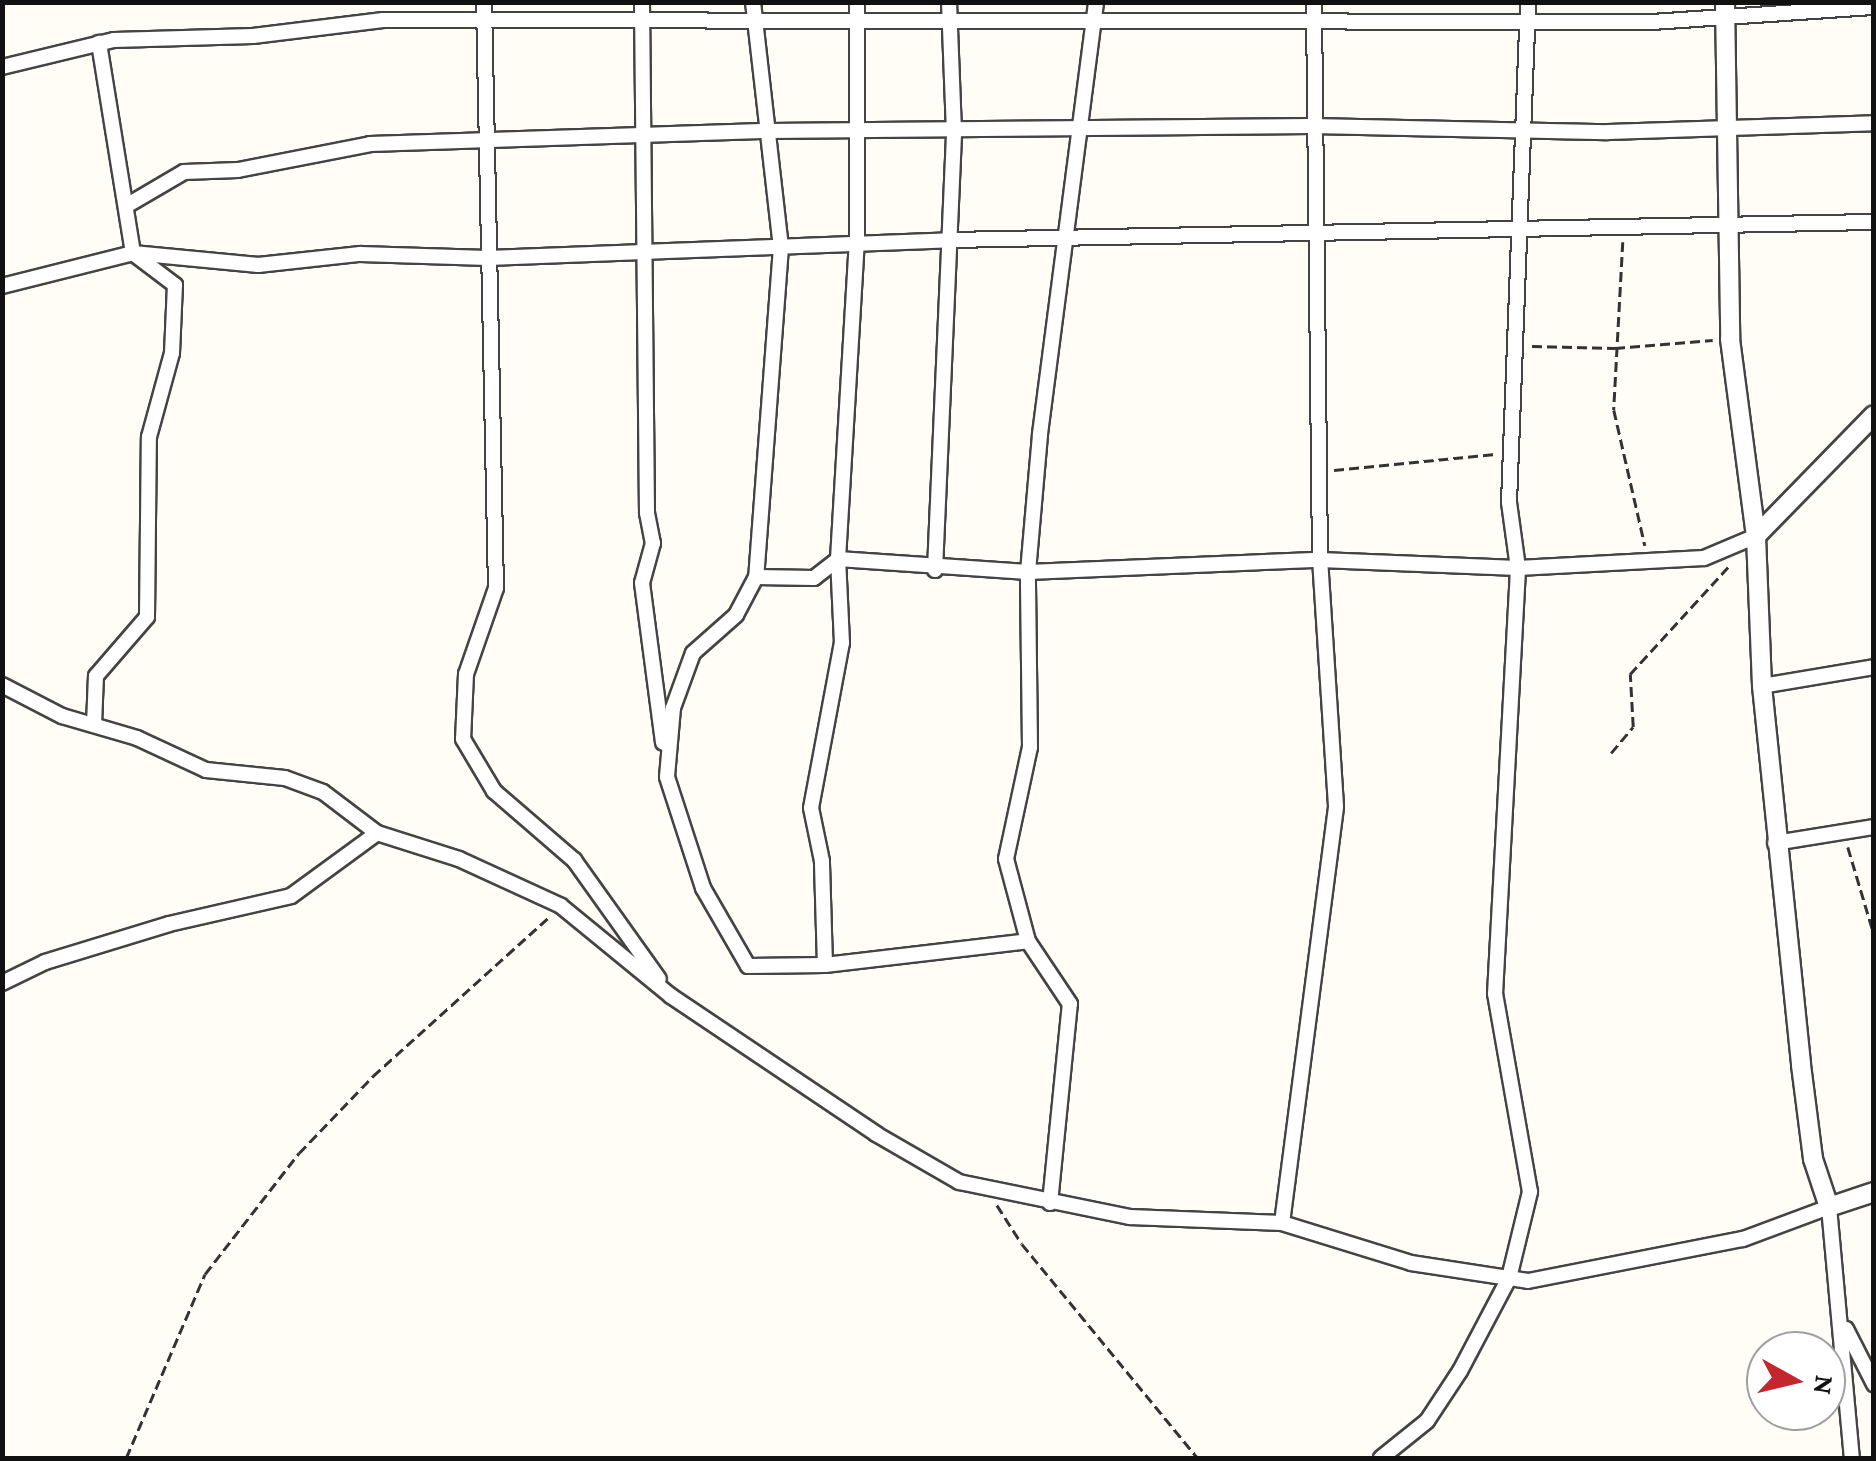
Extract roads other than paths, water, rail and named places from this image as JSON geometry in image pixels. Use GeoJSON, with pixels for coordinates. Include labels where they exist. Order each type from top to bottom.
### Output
{"type":"FeatureCollection","features":[{"type":"Feature","properties":{"kind":"street"},"geometry":{"type":"LineString","coordinates":[[484,2],[496,588],[466,674],[463,739],[494,791],[574,860],[671,996]]}},
{"type":"Feature","properties":{"kind":"street"},"geometry":{"type":"LineString","coordinates":[[642,2],[647,513],[653,543],[642,583],[667,777],[703,888],[748,966],[824,964],[1028,941]]}},
{"type":"Feature","properties":{"kind":"street"},"geometry":{"type":"LineString","coordinates":[[1050,1203],[1070,1004],[1028,941],[1006,859],[1030,748],[1028,572],[1062,238],[1096,2]]}},
{"type":"Feature","properties":{"kind":"street"},"geometry":{"type":"LineString","coordinates":[[1282,1223],[1336,806],[1320,560],[1312,234],[1314,2]]}},
{"type":"Feature","properties":{"kind":"street"},"geometry":{"type":"LineString","coordinates":[[1380,1458],[1426,1422],[1508,1278],[1530,1192],[1495,994],[1518,568],[1509,502],[1524,231],[1528,2]]}},
{"type":"Feature","properties":{"kind":"street"},"geometry":{"type":"LineString","coordinates":[[2,67],[99,43],[253,36],[383,20],[642,21],[754,10],[857,9],[949,10],[1093,21],[1528,21],[1725,9],[1874,6]]}},
{"type":"Feature","properties":{"kind":"street"},"geometry":{"type":"LineString","coordinates":[[824,964],[822,861],[812,808],[842,643],[838,559],[857,243],[857,9]]}},
{"type":"Feature","properties":{"kind":"street"},"geometry":{"type":"LineString","coordinates":[[1725,9],[1730,340],[1756,536],[1762,686],[1775,842],[1813,1159],[1829,1207],[1852,1458]]}},
{"type":"Feature","properties":{"kind":"street"},"geometry":{"type":"LineString","coordinates":[[667,777],[673,708],[693,653],[736,615],[756,576],[781,247],[754,10]]}},
{"type":"Feature","properties":{"kind":"street"},"geometry":{"type":"LineString","coordinates":[[934,570],[954,132],[949,10]]}},
{"type":"Feature","properties":{"kind":"street"},"geometry":{"type":"LineString","coordinates":[[94,725],[96,676],[147,617],[150,437],[172,354],[176,285],[134,253],[99,43]]}},
{"type":"Feature","properties":{"kind":"street"},"geometry":{"type":"LineString","coordinates":[[126,206],[184,172],[238,170],[370,144],[769,131],[1312,126],[1525,131],[1725,123],[1874,123]]}},
{"type":"Feature","properties":{"kind":"street"},"geometry":{"type":"LineString","coordinates":[[2,286],[134,253],[258,266],[360,254],[488,258],[645,248],[951,240],[1874,222]]}},
{"type":"Feature","properties":{"kind":"street"},"geometry":{"type":"LineString","coordinates":[[756,576],[814,578],[838,559],[934,570],[1028,572],[1320,560],[1518,568],[1704,558],[1756,536],[1874,415]]}},
{"type":"Feature","properties":{"kind":"street"},"geometry":{"type":"LineString","coordinates":[[1762,686],[1874,667]]}},
{"type":"Feature","properties":{"kind":"street"},"geometry":{"type":"LineString","coordinates":[[2,684],[206,770],[285,778],[322,792],[377,833],[458,860],[561,906],[671,996],[876,1134],[959,1182],[1130,1218],[1282,1223],[1411,1263],[1528,1281],[1743,1238],[1874,1192]]}},
{"type":"Feature","properties":{"kind":"street"},"geometry":{"type":"LineString","coordinates":[[1775,842],[1874,827]]}},
{"type":"Feature","properties":{"kind":"street"},"geometry":{"type":"LineString","coordinates":[[2,983],[46,962],[169,924],[291,896],[377,833]]}},
{"type":"Feature","properties":{"kind":"street"},"geometry":{"type":"LineString","coordinates":[[1841,1320],[1874,1384]]}}]}
